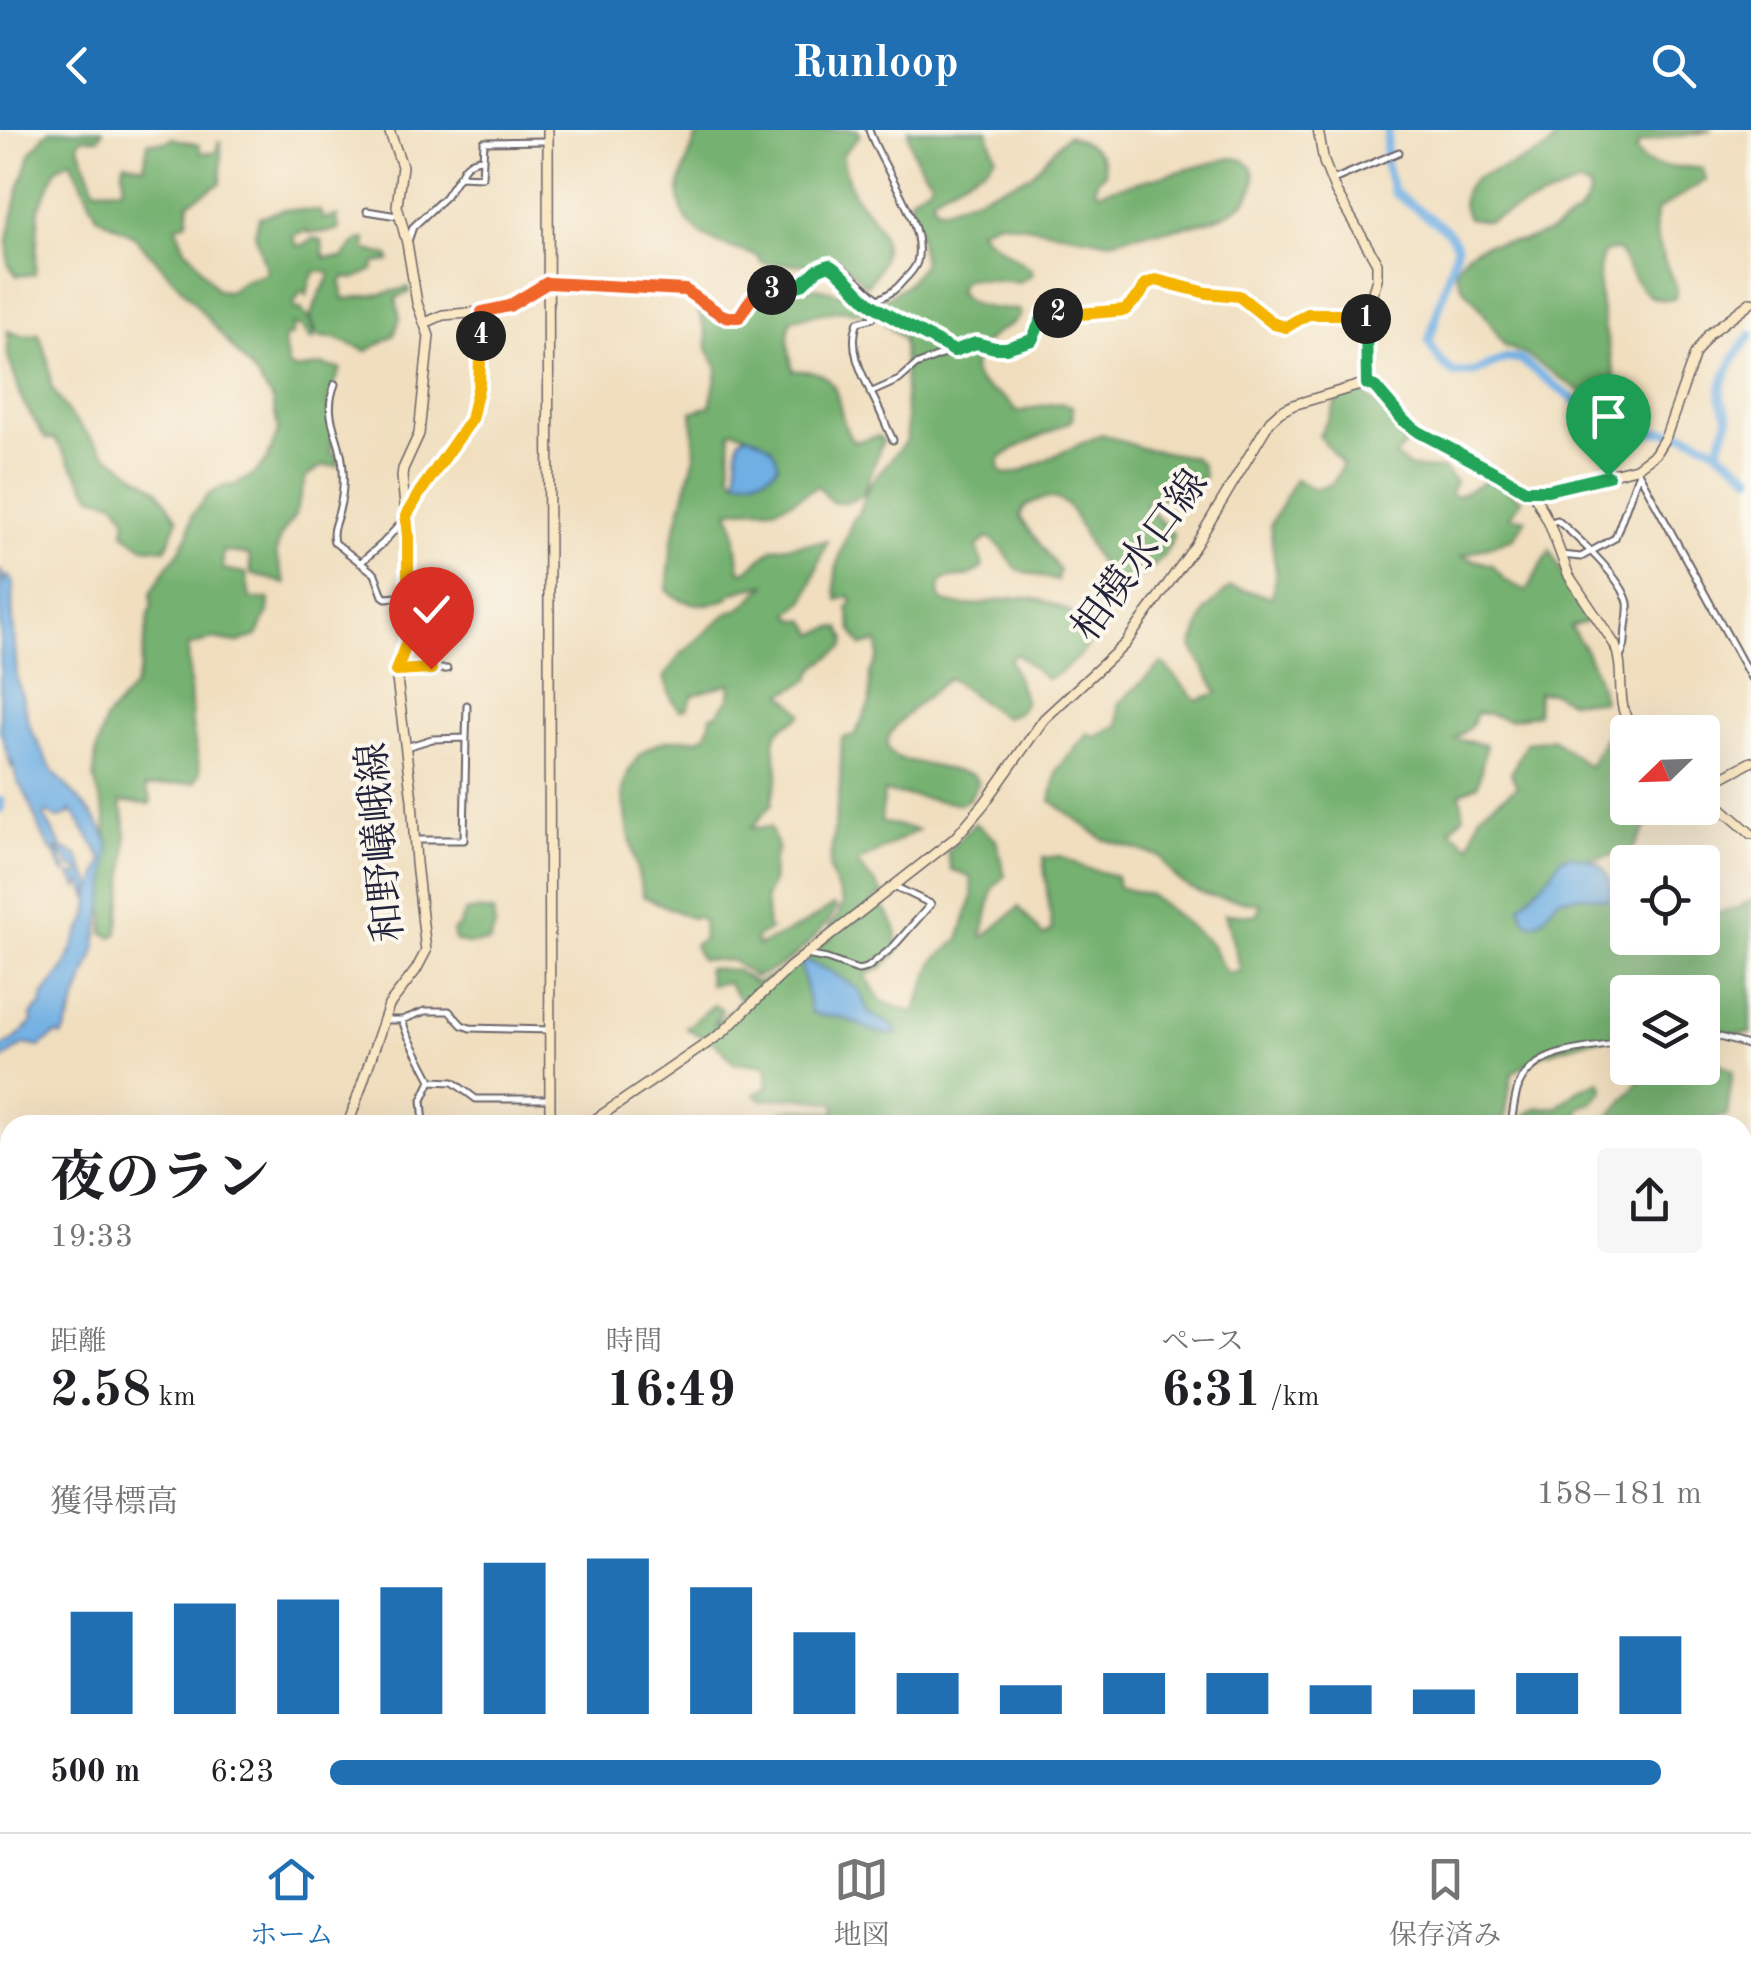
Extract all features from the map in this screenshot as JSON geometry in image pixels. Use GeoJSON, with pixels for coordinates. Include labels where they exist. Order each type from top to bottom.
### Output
{"type":"FeatureCollection","features":[{"type":"Feature","properties":{"kind":"main road","name":"和野嶬峨線"},"geometry":{"type":"LineString","coordinates":[[351,1115],[390,1005],[426,951],[396,671],[407,642],[408,537],[402,476],[419,434],[429,336],[417,303],[400,217],[397,196],[402,166],[389,130]]}},
{"type":"Feature","properties":{"kind":"main road"},"geometry":{"type":"LineString","coordinates":[[1318,130],[1332,180],[1378,264],[1366,314],[1367,384],[1375,387],[1404,421],[1419,432],[1525,490],[1533,492],[1637,472],[1655,454],[1668,432],[1694,354],[1709,334],[1751,302]]}},
{"type":"Feature","properties":{"kind":"main road"},"geometry":{"type":"LineString","coordinates":[[548,136],[550,1115]]}},
{"type":"Feature","properties":{"kind":"main road"},"geometry":{"type":"LineString","coordinates":[[425,323],[443,315],[509,306],[547,283],[650,288]]}},
{"type":"Feature","properties":{"kind":"main road","name":"相模水口線"},"geometry":{"type":"LineString","coordinates":[[602,1115],[722,1034],[774,981],[965,828],[1044,718],[1125,644],[1195,546],[1270,421],[1293,405],[1367,384]]}},
{"type":"Feature","properties":{"kind":"main road"},"geometry":{"type":"LineString","coordinates":[[1533,492],[1569,576],[1607,629],[1620,657],[1624,715]]}},
{"type":"Feature","properties":{"kind":"main road"},"geometry":{"type":"LineString","coordinates":[[1720,780],[1751,762]]}},
{"type":"Feature","properties":{"kind":"main road"},"geometry":{"type":"LineString","coordinates":[[1720,806],[1751,834]]}},
{"type":"Feature","properties":{"kind":"street"},"geometry":{"type":"LineString","coordinates":[[650,288],[685,290],[720,314],[734,318],[739,317],[748,300],[762,292],[794,288],[817,270],[840,265],[878,299],[890,295],[916,266],[918,236],[869,130]]}},
{"type":"Feature","properties":{"kind":"street"},"geometry":{"type":"LineString","coordinates":[[460,176],[482,177],[484,142],[548,136]]}},
{"type":"Feature","properties":{"kind":"street"},"geometry":{"type":"LineString","coordinates":[[1332,180],[1399,152]]}},
{"type":"Feature","properties":{"kind":"street"},"geometry":{"type":"LineString","coordinates":[[407,243],[413,227],[445,198],[465,166],[472,160],[483,159]]}},
{"type":"Feature","properties":{"kind":"street"},"geometry":{"type":"LineString","coordinates":[[366,211],[400,217]]}},
{"type":"Feature","properties":{"kind":"street"},"geometry":{"type":"LineString","coordinates":[[829,265],[839,270],[869,302],[954,351]]}},
{"type":"Feature","properties":{"kind":"street"},"geometry":{"type":"LineString","coordinates":[[870,393],[899,380],[916,365],[976,343],[1006,348],[1032,340],[1048,312],[1125,310],[1154,280],[1239,296],[1274,324],[1286,327],[1308,314],[1366,314]]}},
{"type":"Feature","properties":{"kind":"street"},"geometry":{"type":"LineString","coordinates":[[869,302],[873,318],[858,322],[854,346],[864,384],[893,440]]}},
{"type":"Feature","properties":{"kind":"street"},"geometry":{"type":"LineString","coordinates":[[360,563],[406,516],[471,420],[479,384],[482,312]]}},
{"type":"Feature","properties":{"kind":"street"},"geometry":{"type":"LineString","coordinates":[[335,384],[329,400],[331,422],[344,468],[332,536],[338,547],[378,578],[382,596],[408,596]]}},
{"type":"Feature","properties":{"kind":"street"},"geometry":{"type":"LineString","coordinates":[[1560,556],[1581,557],[1615,538],[1637,472]]}},
{"type":"Feature","properties":{"kind":"street"},"geometry":{"type":"LineString","coordinates":[[1637,472],[1751,678]]}},
{"type":"Feature","properties":{"kind":"street"},"geometry":{"type":"LineString","coordinates":[[1549,523],[1557,520],[1593,551],[1627,600],[1624,650],[1620,657]]}},
{"type":"Feature","properties":{"kind":"street"},"geometry":{"type":"LineString","coordinates":[[396,671],[447,668]]}},
{"type":"Feature","properties":{"kind":"street"},"geometry":{"type":"LineString","coordinates":[[414,840],[464,840],[467,705]]}},
{"type":"Feature","properties":{"kind":"street"},"geometry":{"type":"LineString","coordinates":[[406,746],[466,738]]}},
{"type":"Feature","properties":{"kind":"street"},"geometry":{"type":"LineString","coordinates":[[805,955],[858,970],[875,964],[931,904],[894,886]]}},
{"type":"Feature","properties":{"kind":"street"},"geometry":{"type":"LineString","coordinates":[[383,1021],[402,1020],[425,1011],[449,1011],[470,1028],[550,1030]]}},
{"type":"Feature","properties":{"kind":"street"},"geometry":{"type":"LineString","coordinates":[[402,1020],[431,1080]]}},
{"type":"Feature","properties":{"kind":"street"},"geometry":{"type":"LineString","coordinates":[[1720,1037],[1751,1046]]}},
{"type":"Feature","properties":{"kind":"street"},"geometry":{"type":"LineString","coordinates":[[1513,1115],[1521,1080],[1531,1067],[1554,1055],[1610,1044]]}},
{"type":"Feature","properties":{"kind":"street"},"geometry":{"type":"LineString","coordinates":[[431,1080],[454,1082],[476,1098],[550,1098]]}},
{"type":"Feature","properties":{"kind":"street"},"geometry":{"type":"LineString","coordinates":[[423,1115],[422,1100],[431,1080]]}},
{"type":"Feature","properties":{"kind":"green space"},"geometry":{"type":"Polygon","coordinates":[[[49,130],[103,130],[99,138],[82,138],[78,144],[95,189],[122,188],[125,162],[144,167],[148,142],[172,138],[199,145],[201,153],[215,153],[221,143],[221,183],[189,202],[187,222],[176,226],[185,249],[217,290],[228,291],[267,273],[255,233],[259,217],[285,209],[320,211],[323,219],[337,216],[339,229],[308,233],[307,230],[293,235],[296,246],[314,238],[322,241],[324,257],[343,258],[355,243],[366,239],[365,249],[389,256],[390,261],[375,263],[373,270],[354,279],[345,277],[341,282],[344,299],[409,287],[410,292],[396,298],[400,319],[394,335],[367,351],[335,338],[318,337],[310,316],[330,273],[316,271],[307,296],[301,291],[293,306],[309,319],[314,339],[302,327],[292,325],[292,335],[283,338],[288,366],[297,370],[322,365],[341,369],[328,398],[334,442],[330,452],[338,455],[339,466],[322,466],[306,477],[295,515],[279,539],[276,554],[286,584],[251,573],[249,555],[223,551],[223,569],[246,573],[250,599],[269,599],[268,612],[257,636],[236,643],[213,639],[188,647],[192,726],[200,771],[195,782],[145,787],[150,804],[120,802],[126,832],[125,866],[118,933],[112,937],[103,933],[105,914],[100,903],[108,849],[105,816],[94,778],[105,720],[134,687],[152,607],[151,593],[180,550],[192,515],[209,494],[254,474],[267,460],[278,431],[273,400],[253,372],[134,236],[97,216],[71,160],[57,168],[39,208],[35,274],[17,276],[8,264],[8,239],[18,192],[31,152],[49,130]]]}},
{"type":"Feature","properties":{"kind":"green space"},"geometry":{"type":"Polygon","coordinates":[[[699,130],[858,130],[860,135],[842,155],[846,175],[858,201],[879,229],[884,246],[881,262],[866,286],[846,266],[762,263],[758,256],[718,243],[695,229],[686,219],[679,191],[699,130]]]}},
{"type":"Feature","properties":{"kind":"green space"},"geometry":{"type":"Polygon","coordinates":[[[908,130],[987,130],[996,156],[987,166],[937,194],[932,200],[936,208],[945,209],[1030,176],[1067,135],[1088,144],[1101,158],[1105,173],[1097,180],[1095,189],[1099,192],[1231,158],[1246,162],[1254,174],[1252,190],[1243,203],[1229,213],[1190,225],[1107,241],[998,221],[979,229],[1033,274],[1019,282],[968,278],[961,282],[958,291],[970,302],[1019,310],[1021,314],[980,350],[974,363],[975,376],[1017,412],[1053,404],[1073,407],[1072,420],[1007,454],[999,460],[1000,471],[1019,472],[1102,434],[1141,448],[1193,457],[1201,464],[1204,476],[1188,493],[1146,500],[1147,507],[1174,535],[1158,562],[1134,579],[1113,582],[1069,507],[1047,498],[1027,505],[1020,517],[1059,570],[1057,581],[1018,570],[988,538],[977,546],[983,567],[940,585],[941,600],[950,603],[1036,599],[1067,611],[1096,629],[1076,659],[1046,679],[1017,654],[1012,656],[1010,660],[1025,701],[1014,714],[1003,717],[949,678],[894,728],[887,744],[897,758],[968,774],[978,783],[969,799],[960,804],[884,792],[881,822],[918,830],[857,863],[883,893],[853,922],[881,902],[896,928],[898,951],[881,968],[865,975],[881,1001],[914,1013],[934,961],[959,939],[973,896],[970,877],[951,869],[947,852],[975,823],[996,840],[1005,876],[993,888],[984,930],[980,933],[984,937],[1019,907],[1043,936],[1052,931],[1043,858],[1061,856],[1085,868],[1116,876],[1118,887],[1150,895],[1211,944],[1226,973],[1241,971],[1225,914],[1256,915],[1261,904],[1203,894],[1180,882],[1161,857],[1103,839],[1051,801],[1057,770],[1088,733],[1096,737],[1119,725],[1118,704],[1162,663],[1197,700],[1218,693],[1192,647],[1206,610],[1230,587],[1272,597],[1276,575],[1270,526],[1295,479],[1314,489],[1332,484],[1343,465],[1319,436],[1341,394],[1362,392],[1398,424],[1407,442],[1395,456],[1411,468],[1443,469],[1456,482],[1450,494],[1458,496],[1485,481],[1503,485],[1522,500],[1510,516],[1526,519],[1514,538],[1461,556],[1492,565],[1505,580],[1526,591],[1550,550],[1586,622],[1570,627],[1591,662],[1603,701],[1569,701],[1553,693],[1538,692],[1537,714],[1508,720],[1476,713],[1471,726],[1455,739],[1486,745],[1478,785],[1460,793],[1464,816],[1450,829],[1470,846],[1481,812],[1517,787],[1511,773],[1526,743],[1552,738],[1589,767],[1604,738],[1610,736],[1610,825],[1646,826],[1635,845],[1610,845],[1610,855],[1564,856],[1528,919],[1543,919],[1555,895],[1610,898],[1610,955],[1720,955],[1720,912],[1751,900],[1751,1033],[1720,1030],[1720,975],[1610,975],[1610,1037],[1540,1055],[1512,1073],[1506,1115],[776,1115],[806,1109],[835,1113],[835,1103],[795,1097],[762,1100],[755,1094],[768,1086],[766,1065],[734,1063],[718,1045],[686,1028],[714,1005],[722,1009],[713,1026],[741,1001],[727,982],[710,985],[707,968],[736,970],[755,983],[773,977],[833,936],[829,927],[843,903],[829,869],[842,738],[855,735],[870,703],[870,673],[878,658],[878,642],[862,646],[852,630],[850,596],[838,600],[835,579],[842,548],[869,485],[907,440],[903,339],[882,321],[878,303],[906,285],[923,264],[918,227],[909,203],[931,179],[915,156],[908,130]]]}},
{"type":"Feature","properties":{"kind":"green space"},"geometry":{"type":"Polygon","coordinates":[[[1555,130],[1712,130],[1640,143],[1636,150],[1641,158],[1655,165],[1702,168],[1706,180],[1657,211],[1657,241],[1677,290],[1675,297],[1664,299],[1647,294],[1618,251],[1604,253],[1600,295],[1615,380],[1610,397],[1599,404],[1526,355],[1505,346],[1461,285],[1455,269],[1475,249],[1550,232],[1580,212],[1589,188],[1579,184],[1488,221],[1468,218],[1465,212],[1465,190],[1472,181],[1545,150],[1555,138],[1555,130]]]}},
{"type":"Feature","properties":{"kind":"green space"},"geometry":{"type":"Polygon","coordinates":[[[844,282],[874,311],[868,314],[839,310],[792,319],[788,345],[793,371],[824,376],[831,383],[853,442],[878,436],[883,440],[863,494],[848,501],[832,502],[818,486],[777,507],[729,511],[740,571],[747,571],[773,548],[827,541],[805,600],[790,613],[794,619],[807,621],[815,634],[840,628],[846,640],[844,647],[816,667],[809,680],[783,694],[802,714],[782,727],[775,737],[778,773],[772,804],[751,828],[770,827],[778,849],[772,884],[765,897],[771,929],[755,938],[758,946],[834,905],[837,909],[801,950],[754,977],[733,961],[700,959],[694,944],[702,940],[704,923],[699,917],[691,918],[643,896],[623,790],[630,769],[651,747],[706,734],[711,715],[717,714],[730,697],[731,683],[693,695],[687,708],[680,710],[664,677],[680,655],[767,584],[707,604],[685,601],[667,590],[672,542],[695,455],[692,412],[710,406],[718,368],[707,349],[707,335],[698,310],[734,322],[762,296],[814,287],[841,294],[844,282]],[[730,432],[731,475],[737,480],[770,446],[730,432]]]}},
{"type":"Feature","properties":{"kind":"green space"},"geometry":{"type":"Polygon","coordinates":[[[8,331],[39,333],[51,386],[68,413],[106,454],[157,489],[178,519],[166,549],[144,547],[124,533],[126,517],[115,502],[92,496],[55,439],[46,439],[23,402],[8,356],[8,331]]]}},
{"type":"Feature","properties":{"kind":"green space"},"geometry":{"type":"Polygon","coordinates":[[[465,912],[493,912],[495,927],[490,942],[466,944],[455,940],[453,931],[465,912]]]}},
{"type":"Feature","properties":{"kind":"green space"},"geometry":{"type":"Polygon","coordinates":[[[1720,1064],[1733,1071],[1727,1115],[1610,1115],[1635,1086],[1720,1085],[1720,1064]]]}},
{"type":"Feature","properties":{"kind":"green space"},"geometry":{"type":"Polygon","coordinates":[[[1600,1081],[1604,1089],[1592,1103],[1580,1107],[1578,1115],[1526,1115],[1536,1108],[1558,1107],[1578,1090],[1600,1081]]]}},
{"type":"Feature","properties":{"kind":"water"},"geometry":{"type":"Polygon","coordinates":[[[747,435],[768,445],[778,465],[765,475],[737,480],[738,445],[740,438],[747,435]]]}},
{"type":"Feature","properties":{"kind":"water"},"geometry":{"type":"Polygon","coordinates":[[[0,569],[5,583],[7,575],[14,583],[17,678],[30,727],[52,770],[91,813],[109,846],[106,891],[95,950],[65,1031],[40,1047],[25,1044],[0,1061],[0,1048],[32,1023],[31,1015],[65,967],[87,920],[91,896],[90,889],[88,898],[84,882],[78,888],[70,874],[80,876],[81,872],[72,867],[58,848],[67,874],[61,869],[17,781],[0,729],[0,569]],[[70,810],[57,819],[47,812],[44,816],[63,849],[77,855],[94,889],[103,860],[70,810]]]}},
{"type":"Feature","properties":{"kind":"water"},"geometry":{"type":"Polygon","coordinates":[[[1571,855],[1602,867],[1610,883],[1610,896],[1608,900],[1587,896],[1558,898],[1539,921],[1528,922],[1520,906],[1561,858],[1571,855]]]}},
{"type":"Feature","properties":{"kind":"water"},"geometry":{"type":"Polygon","coordinates":[[[806,961],[859,990],[869,1013],[891,1025],[898,1034],[876,1032],[843,1018],[811,1012],[801,965],[806,961]]]}},
{"type":"Feature","properties":{"kind":"waterway"},"geometry":{"type":"LineString","coordinates":[[1388,130],[1385,161],[1394,192],[1448,231],[1457,246],[1429,341],[1436,356],[1454,374],[1475,372],[1506,358],[1521,360],[1623,437],[1655,432],[1683,434],[1708,444],[1751,476]]}},
{"type":"Feature","properties":{"kind":"waterway"},"geometry":{"type":"LineString","coordinates":[[1718,450],[1729,417],[1722,402],[1722,386],[1751,335]]}},
{"type":"Feature","properties":{"kind":"waterway"},"geometry":{"type":"LineString","coordinates":[[0,801],[0,809]]}},
{"type":"Feature","properties":{"kind":"route"},"geometry":{"type":"LineString","coordinates":[[431,669],[396,671],[408,632],[406,516],[471,420],[479,384],[482,312],[509,306],[547,283],[685,290],[720,314],[734,318],[742,314],[754,296],[794,288],[829,265],[876,307],[954,351],[976,343],[1006,348],[1032,340],[1048,312],[1125,310],[1154,280],[1239,296],[1274,324],[1286,327],[1308,314],[1366,314],[1367,384],[1375,387],[1404,421],[1419,432],[1533,492],[1608,476]]}}]}
